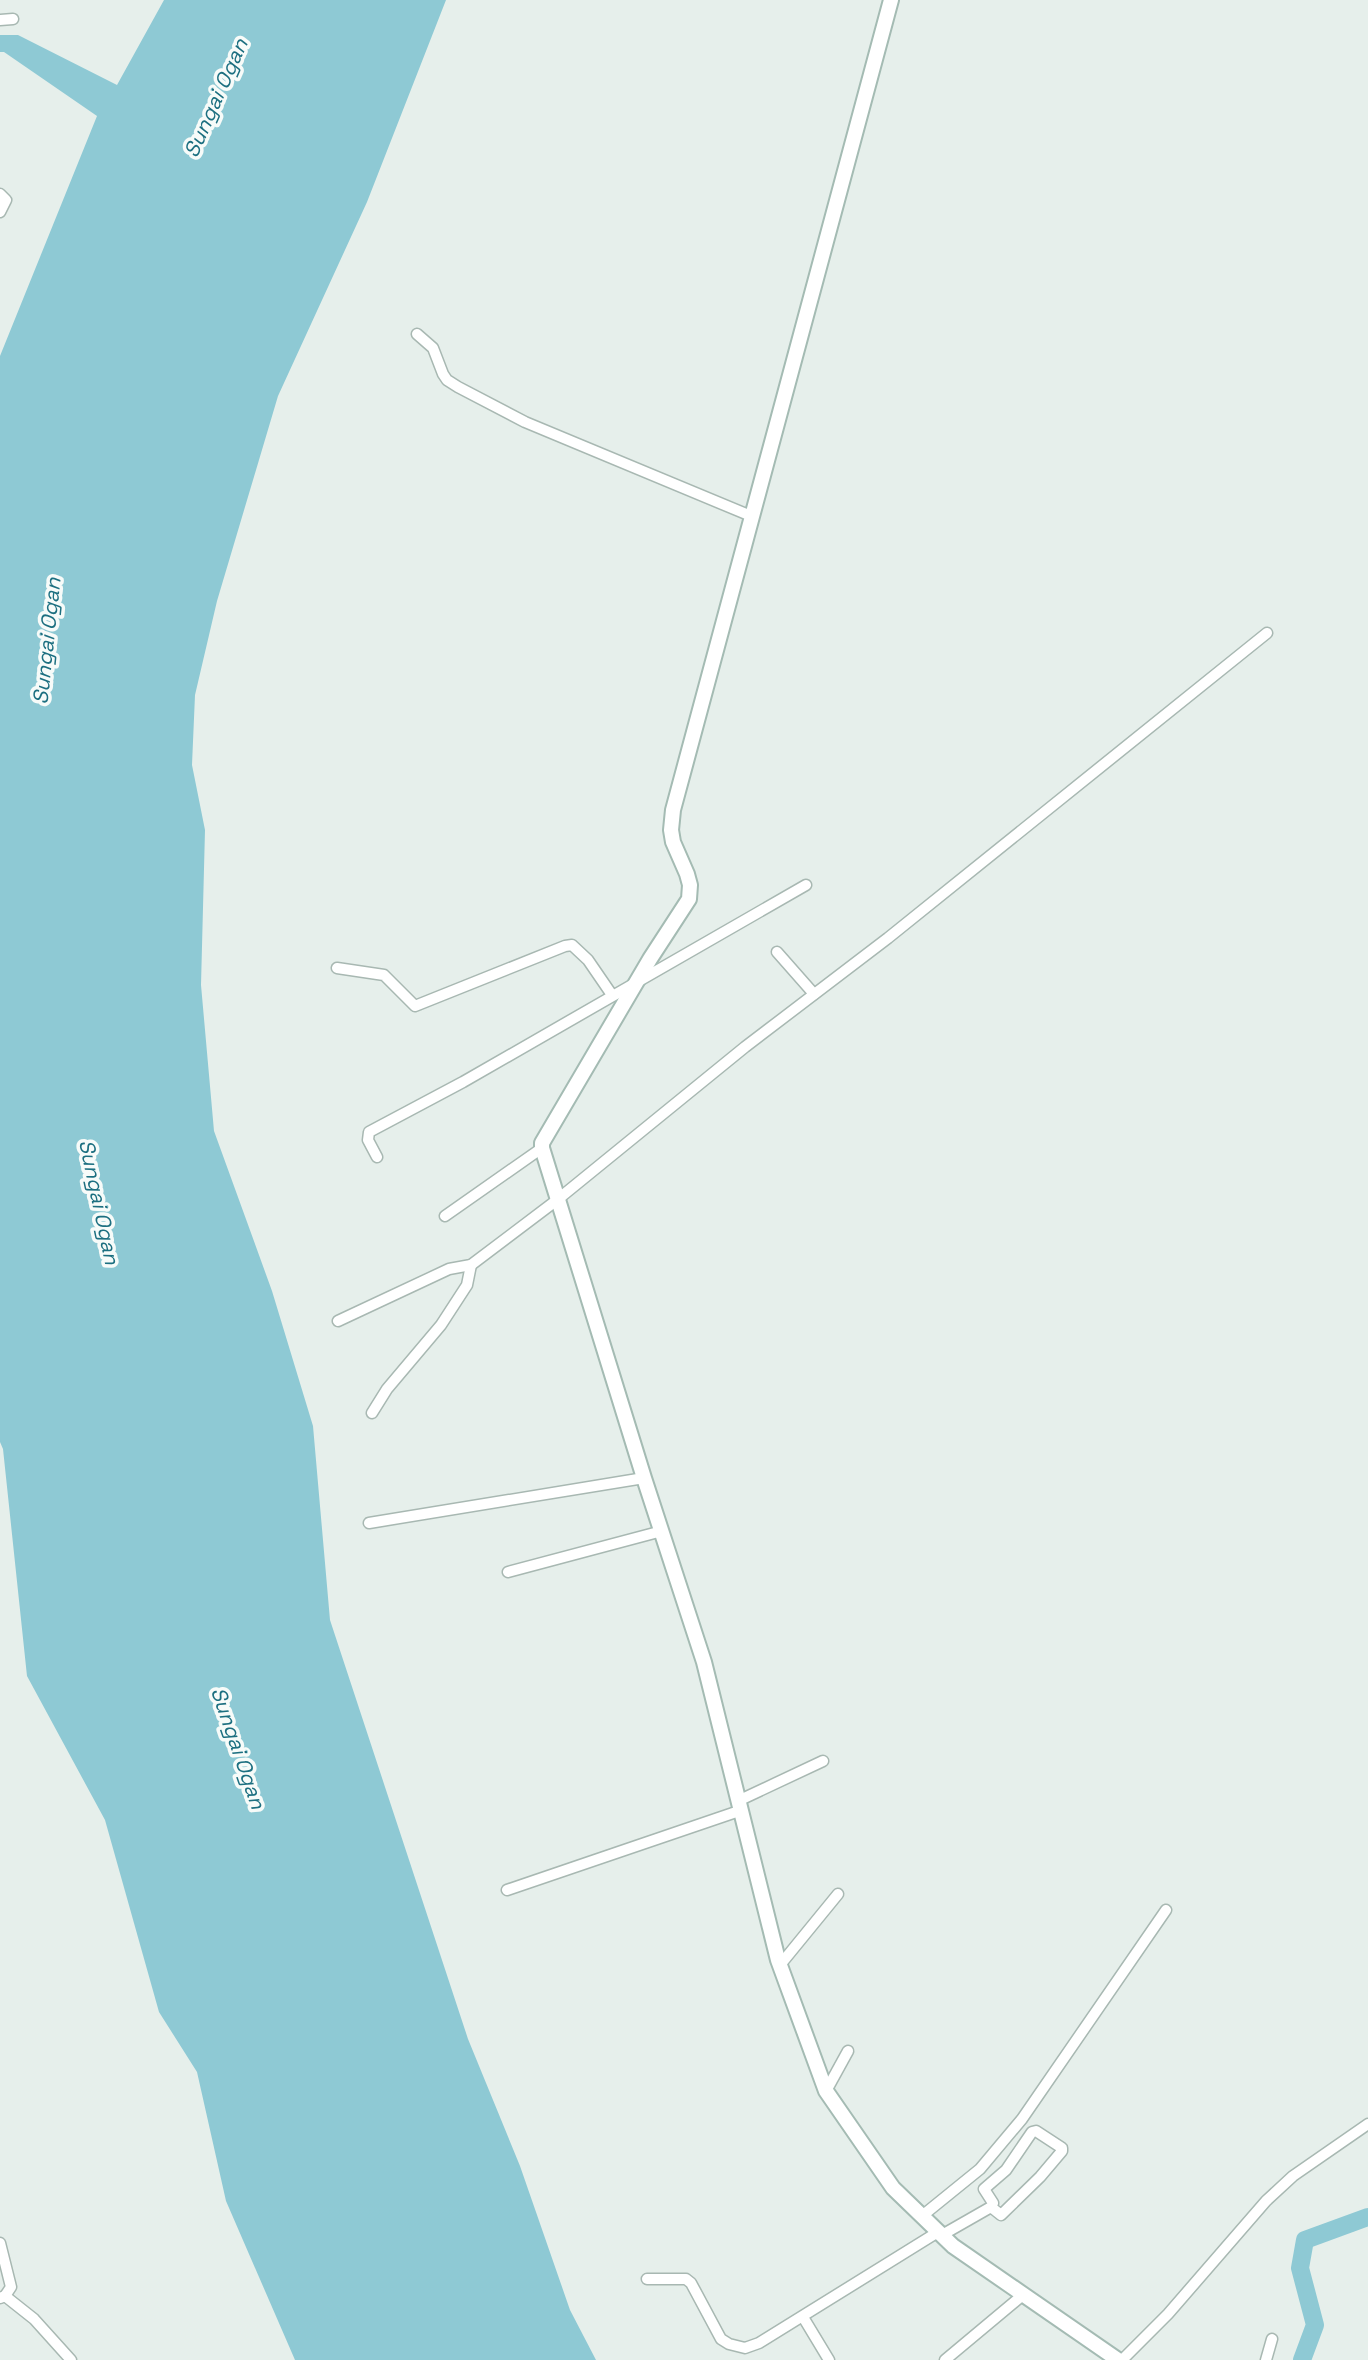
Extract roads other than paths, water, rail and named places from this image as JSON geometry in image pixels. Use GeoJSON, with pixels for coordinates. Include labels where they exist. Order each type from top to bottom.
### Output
{"type":"FeatureCollection","features":[{"type":"Feature","properties":{"kind":"street"},"geometry":{"type":"LineString","coordinates":[[891,0],[672,818],[673,842],[690,885],[690,899],[637,981],[542,1143],[543,1152],[705,1661],[780,1965],[826,2091],[893,2188],[953,2246],[1120,2360],[1168,2314],[1266,2201],[1293,2176],[1368,2124]]}},
{"type":"Feature","properties":{"kind":"street"},"geometry":{"type":"LineString","coordinates":[[0,20],[13,19]]}},
{"type":"Feature","properties":{"kind":"street"},"geometry":{"type":"LineString","coordinates":[[0,194],[6,200],[0,212]]}},
{"type":"Feature","properties":{"kind":"street"},"geometry":{"type":"LineString","coordinates":[[416,334],[433,348],[443,374],[458,387],[525,422],[751,516]]}},
{"type":"Feature","properties":{"kind":"street"},"geometry":{"type":"LineString","coordinates":[[338,1321],[449,1269],[471,1265],[557,1200],[812,992],[888,938],[1267,633]]}},
{"type":"Feature","properties":{"kind":"street"},"geometry":{"type":"LineString","coordinates":[[377,1157],[368,1140],[369,1132],[463,1082],[806,885]]}},
{"type":"Feature","properties":{"kind":"street"},"geometry":{"type":"LineString","coordinates":[[337,968],[384,975],[415,1006],[572,945],[588,960],[612,995]]}},
{"type":"Feature","properties":{"kind":"street"},"geometry":{"type":"LineString","coordinates":[[777,952],[812,992]]}},
{"type":"Feature","properties":{"kind":"street"},"geometry":{"type":"LineString","coordinates":[[445,1216],[543,1152]]}},
{"type":"Feature","properties":{"kind":"street"},"geometry":{"type":"LineString","coordinates":[[372,1413],[387,1389],[441,1325],[467,1285],[471,1265]]}},
{"type":"Feature","properties":{"kind":"street"},"geometry":{"type":"LineString","coordinates":[[369,1522],[645,1478]]}},
{"type":"Feature","properties":{"kind":"street"},"geometry":{"type":"LineString","coordinates":[[508,1572],[662,1531]]}},
{"type":"Feature","properties":{"kind":"street"},"geometry":{"type":"LineString","coordinates":[[507,1890],[741,1805],[824,1760]]}},
{"type":"Feature","properties":{"kind":"street"},"geometry":{"type":"LineString","coordinates":[[780,1965],[838,1894]]}},
{"type":"Feature","properties":{"kind":"street"},"geometry":{"type":"LineString","coordinates":[[922,2216],[980,2169],[1022,2119],[1166,1910]]}},
{"type":"Feature","properties":{"kind":"street"},"geometry":{"type":"LineString","coordinates":[[826,2091],[848,2051]]}},
{"type":"Feature","properties":{"kind":"street"},"geometry":{"type":"LineString","coordinates":[[647,2278],[686,2279],[691,2283],[721,2339],[745,2348],[759,2343],[940,2234],[991,2207],[993,2203],[984,2189],[1004,2172],[1032,2132],[1062,2148],[1040,2178],[1002,2214],[999,2215],[991,2207]]}},
{"type":"Feature","properties":{"kind":"street"},"geometry":{"type":"LineString","coordinates":[[0,2243],[11,2287],[2,2297],[34,2319],[71,2360]]}},
{"type":"Feature","properties":{"kind":"street"},"geometry":{"type":"LineString","coordinates":[[945,2360],[1024,2294]]}},
{"type":"Feature","properties":{"kind":"street"},"geometry":{"type":"LineString","coordinates":[[803,2317],[829,2360]]}},
{"type":"Feature","properties":{"kind":"street"},"geometry":{"type":"LineString","coordinates":[[1266,2360],[1272,2339]]}},
{"type":"Feature","properties":{"kind":"water","name":"Sungai Ogan"},"geometry":{"type":"Polygon","coordinates":[[[164,0],[446,0],[367,202],[278,396],[217,601],[195,695],[192,765],[205,830],[201,985],[214,1131],[272,1291],[313,1426],[330,1620],[468,2039],[520,2166],[570,2310],[596,2360],[295,2360],[226,2201],[197,2072],[159,2012],[105,1820],[27,1676],[3,1449],[0,1442],[0,356],[97,116],[4,52],[0,52],[0,35],[18,35],[117,85],[164,0]]]}},
{"type":"Feature","properties":{"kind":"waterway"},"geometry":{"type":"LineString","coordinates":[[1302,2360],[1315,2325],[1300,2268],[1305,2240],[1368,2217]]}}]}
